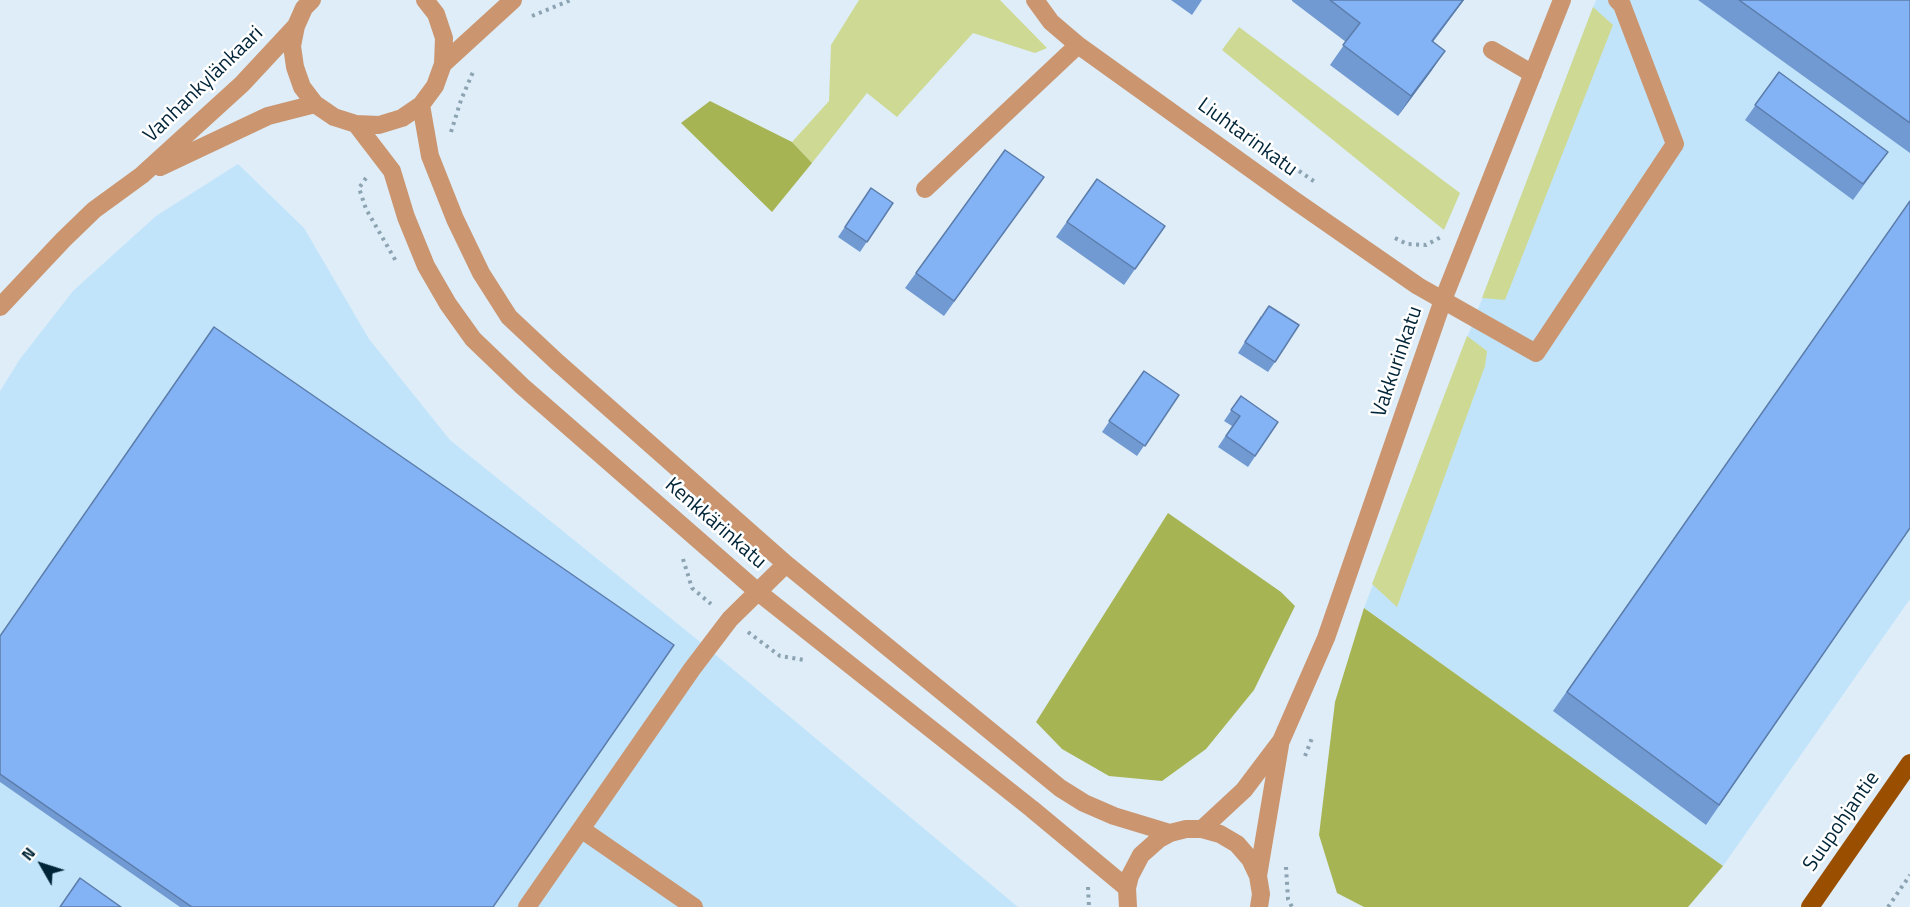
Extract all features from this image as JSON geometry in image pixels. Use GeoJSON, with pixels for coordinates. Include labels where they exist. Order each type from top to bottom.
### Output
{"type":"FeatureCollection","features":[{"type":"Feature","properties":{"kind":"main road","name":"Suupohjantie"},"geometry":{"type":"LineString","coordinates":[[1810,907],[1910,763]]}},
{"type":"Feature","properties":{"kind":"street"},"geometry":{"type":"LineString","coordinates":[[312,0],[304,8],[296,26],[292,46],[295,67],[302,87],[315,104],[334,117],[356,124],[380,125],[402,118],[421,105],[435,86],[443,64],[444,38],[436,14],[425,0]]}},
{"type":"Feature","properties":{"kind":"street"},"geometry":{"type":"LineString","coordinates":[[443,64],[513,0]]}},
{"type":"Feature","properties":{"kind":"street","name":"Liuhtarinkatu"},"geometry":{"type":"LineString","coordinates":[[1035,0],[1051,22],[1078,45],[1294,201],[1418,286],[1536,353],[1675,144],[1622,5],[1617,0]]}},
{"type":"Feature","properties":{"kind":"street","name":"Vakkurinkatu"},"geometry":{"type":"LineString","coordinates":[[1281,741],[1326,638],[1443,300],[1562,0]]}},
{"type":"Feature","properties":{"kind":"street","name":"Vanhankylänkaari"},"geometry":{"type":"LineString","coordinates":[[0,307],[94,210],[142,175],[242,84],[296,26]]}},
{"type":"Feature","properties":{"kind":"street"},"geometry":{"type":"LineString","coordinates":[[925,189],[1078,45]]}},
{"type":"Feature","properties":{"kind":"street"},"geometry":{"type":"LineString","coordinates":[[1492,50],[1533,74]]}},
{"type":"Feature","properties":{"kind":"street","name":"Vanhankylänkaari"},"geometry":{"type":"LineString","coordinates":[[142,175],[268,116],[315,104]]}},
{"type":"Feature","properties":{"kind":"street","name":"Kenkkärinkatu"},"geometry":{"type":"LineString","coordinates":[[421,105],[430,156],[455,219],[481,273],[510,317],[557,362],[786,564],[1060,789],[1114,816],[1170,833]]}},
{"type":"Feature","properties":{"kind":"street","name":"Kenkkärinkatu"},"geometry":{"type":"LineString","coordinates":[[356,124],[392,171],[406,217],[426,266],[448,304],[473,339],[522,386],[758,592],[1032,809],[1127,888]]}},
{"type":"Feature","properties":{"kind":"street"},"geometry":{"type":"LineString","coordinates":[[527,907],[692,669],[730,619],[786,564]]}},
{"type":"Feature","properties":{"kind":"street"},"geometry":{"type":"LineString","coordinates":[[1202,829],[1244,790],[1281,741]]}},
{"type":"Feature","properties":{"kind":"street"},"geometry":{"type":"LineString","coordinates":[[1258,876],[1281,741]]}},
{"type":"Feature","properties":{"kind":"street"},"geometry":{"type":"LineString","coordinates":[[1128,907],[1127,888],[1134,865],[1141,855],[1154,842],[1170,833],[1186,829],[1202,829],[1220,834],[1237,844],[1250,859],[1258,876],[1261,894],[1259,907]]}},
{"type":"Feature","properties":{"kind":"street"},"geometry":{"type":"LineString","coordinates":[[581,830],[693,907]]}},
{"type":"Feature","properties":{"kind":"path"},"geometry":{"type":"LineString","coordinates":[[1291,165],[1320,185]]}},
{"type":"Feature","properties":{"kind":"path"},"geometry":{"type":"LineString","coordinates":[[1387,234],[1407,244],[1426,245],[1444,235],[1466,245]]}},
{"type":"Feature","properties":{"kind":"path"},"geometry":{"type":"LineString","coordinates":[[1305,757],[1312,735]]}},
{"type":"Feature","properties":{"kind":"path"},"geometry":{"type":"LineString","coordinates":[[1286,865],[1288,900],[1292,907]]}},
{"type":"Feature","properties":{"kind":"path"},"geometry":{"type":"LineString","coordinates":[[1888,907],[1910,875]]}},
{"type":"Feature","properties":{"kind":"shaded area"},"geometry":{"type":"Polygon","coordinates":[[[1596,0],[1910,0],[1910,599],[1723,866],[1364,608],[1596,0]]]}},
{"type":"Feature","properties":{"kind":"shaded area"},"geometry":{"type":"Polygon","coordinates":[[[238,164],[304,228],[369,339],[450,440],[699,641],[1018,907],[0,907],[0,391],[20,359],[73,291],[156,216],[238,164]]]}},
{"type":"Feature","properties":{"kind":"green space"},"geometry":{"type":"Polygon","coordinates":[[[859,0],[1000,0],[1047,48],[1035,53],[973,33],[897,117],[867,93],[812,163],[792,142],[829,101],[831,45],[859,0]]]}},
{"type":"Feature","properties":{"kind":"green space"},"geometry":{"type":"Polygon","coordinates":[[[1593,7],[1613,25],[1505,300],[1482,298],[1593,7]]]}},
{"type":"Feature","properties":{"kind":"green space"},"geometry":{"type":"Polygon","coordinates":[[[1239,27],[1460,193],[1444,230],[1222,50],[1239,27]]]}},
{"type":"Feature","properties":{"kind":"green space"},"geometry":{"type":"Polygon","coordinates":[[[710,101],[792,142],[812,163],[772,212],[681,123],[710,101]]]}},
{"type":"Feature","properties":{"kind":"green space"},"geometry":{"type":"Polygon","coordinates":[[[1467,336],[1487,351],[1485,366],[1397,607],[1372,584],[1467,336]]]}},
{"type":"Feature","properties":{"kind":"green space"},"geometry":{"type":"Polygon","coordinates":[[[1168,513],[1281,592],[1295,606],[1254,690],[1206,749],[1162,781],[1109,776],[1062,749],[1036,722],[1168,513]]]}},
{"type":"Feature","properties":{"kind":"green space"},"geometry":{"type":"Polygon","coordinates":[[[1364,608],[1723,866],[1688,907],[1364,907],[1337,893],[1319,835],[1335,702],[1364,608]]]}},
{"type":"Feature","properties":{"kind":"building"},"geometry":{"type":"Polygon","coordinates":[[[1330,0],[1463,0],[1432,41],[1445,51],[1411,96],[1343,45],[1360,23],[1330,0]]]}},
{"type":"Feature","properties":{"kind":"building"},"geometry":{"type":"Polygon","coordinates":[[[1739,0],[1910,0],[1910,123],[1739,0]]]}},
{"type":"Feature","properties":{"kind":"building"},"geometry":{"type":"Polygon","coordinates":[[[1779,72],[1888,152],[1863,184],[1755,105],[1779,72]]]}},
{"type":"Feature","properties":{"kind":"building"},"geometry":{"type":"Polygon","coordinates":[[[1005,150],[1044,177],[954,301],[916,273],[1005,150]]]}},
{"type":"Feature","properties":{"kind":"building"},"geometry":{"type":"Polygon","coordinates":[[[1097,179],[1165,226],[1135,269],[1067,222],[1097,179]]]}},
{"type":"Feature","properties":{"kind":"building"},"geometry":{"type":"Polygon","coordinates":[[[871,188],[893,203],[867,242],[845,227],[871,188]]]}},
{"type":"Feature","properties":{"kind":"building"},"geometry":{"type":"Polygon","coordinates":[[[1910,201],[1910,528],[1719,805],[1567,692],[1910,201]]]}},
{"type":"Feature","properties":{"kind":"building"},"geometry":{"type":"Polygon","coordinates":[[[1269,306],[1299,325],[1275,362],[1245,342],[1269,306]]]}},
{"type":"Feature","properties":{"kind":"building"},"geometry":{"type":"Polygon","coordinates":[[[214,327],[674,645],[493,907],[192,907],[0,774],[0,636],[214,327]]]}},
{"type":"Feature","properties":{"kind":"building"},"geometry":{"type":"Polygon","coordinates":[[[1144,371],[1179,395],[1145,446],[1109,421],[1144,371]]]}},
{"type":"Feature","properties":{"kind":"building"},"geometry":{"type":"Polygon","coordinates":[[[1241,396],[1278,422],[1255,456],[1226,436],[1240,416],[1231,410],[1241,396]]]}},
{"type":"Feature","properties":{"kind":"building"},"geometry":{"type":"Polygon","coordinates":[[[80,878],[121,907],[60,907],[80,878]]]}}]}
